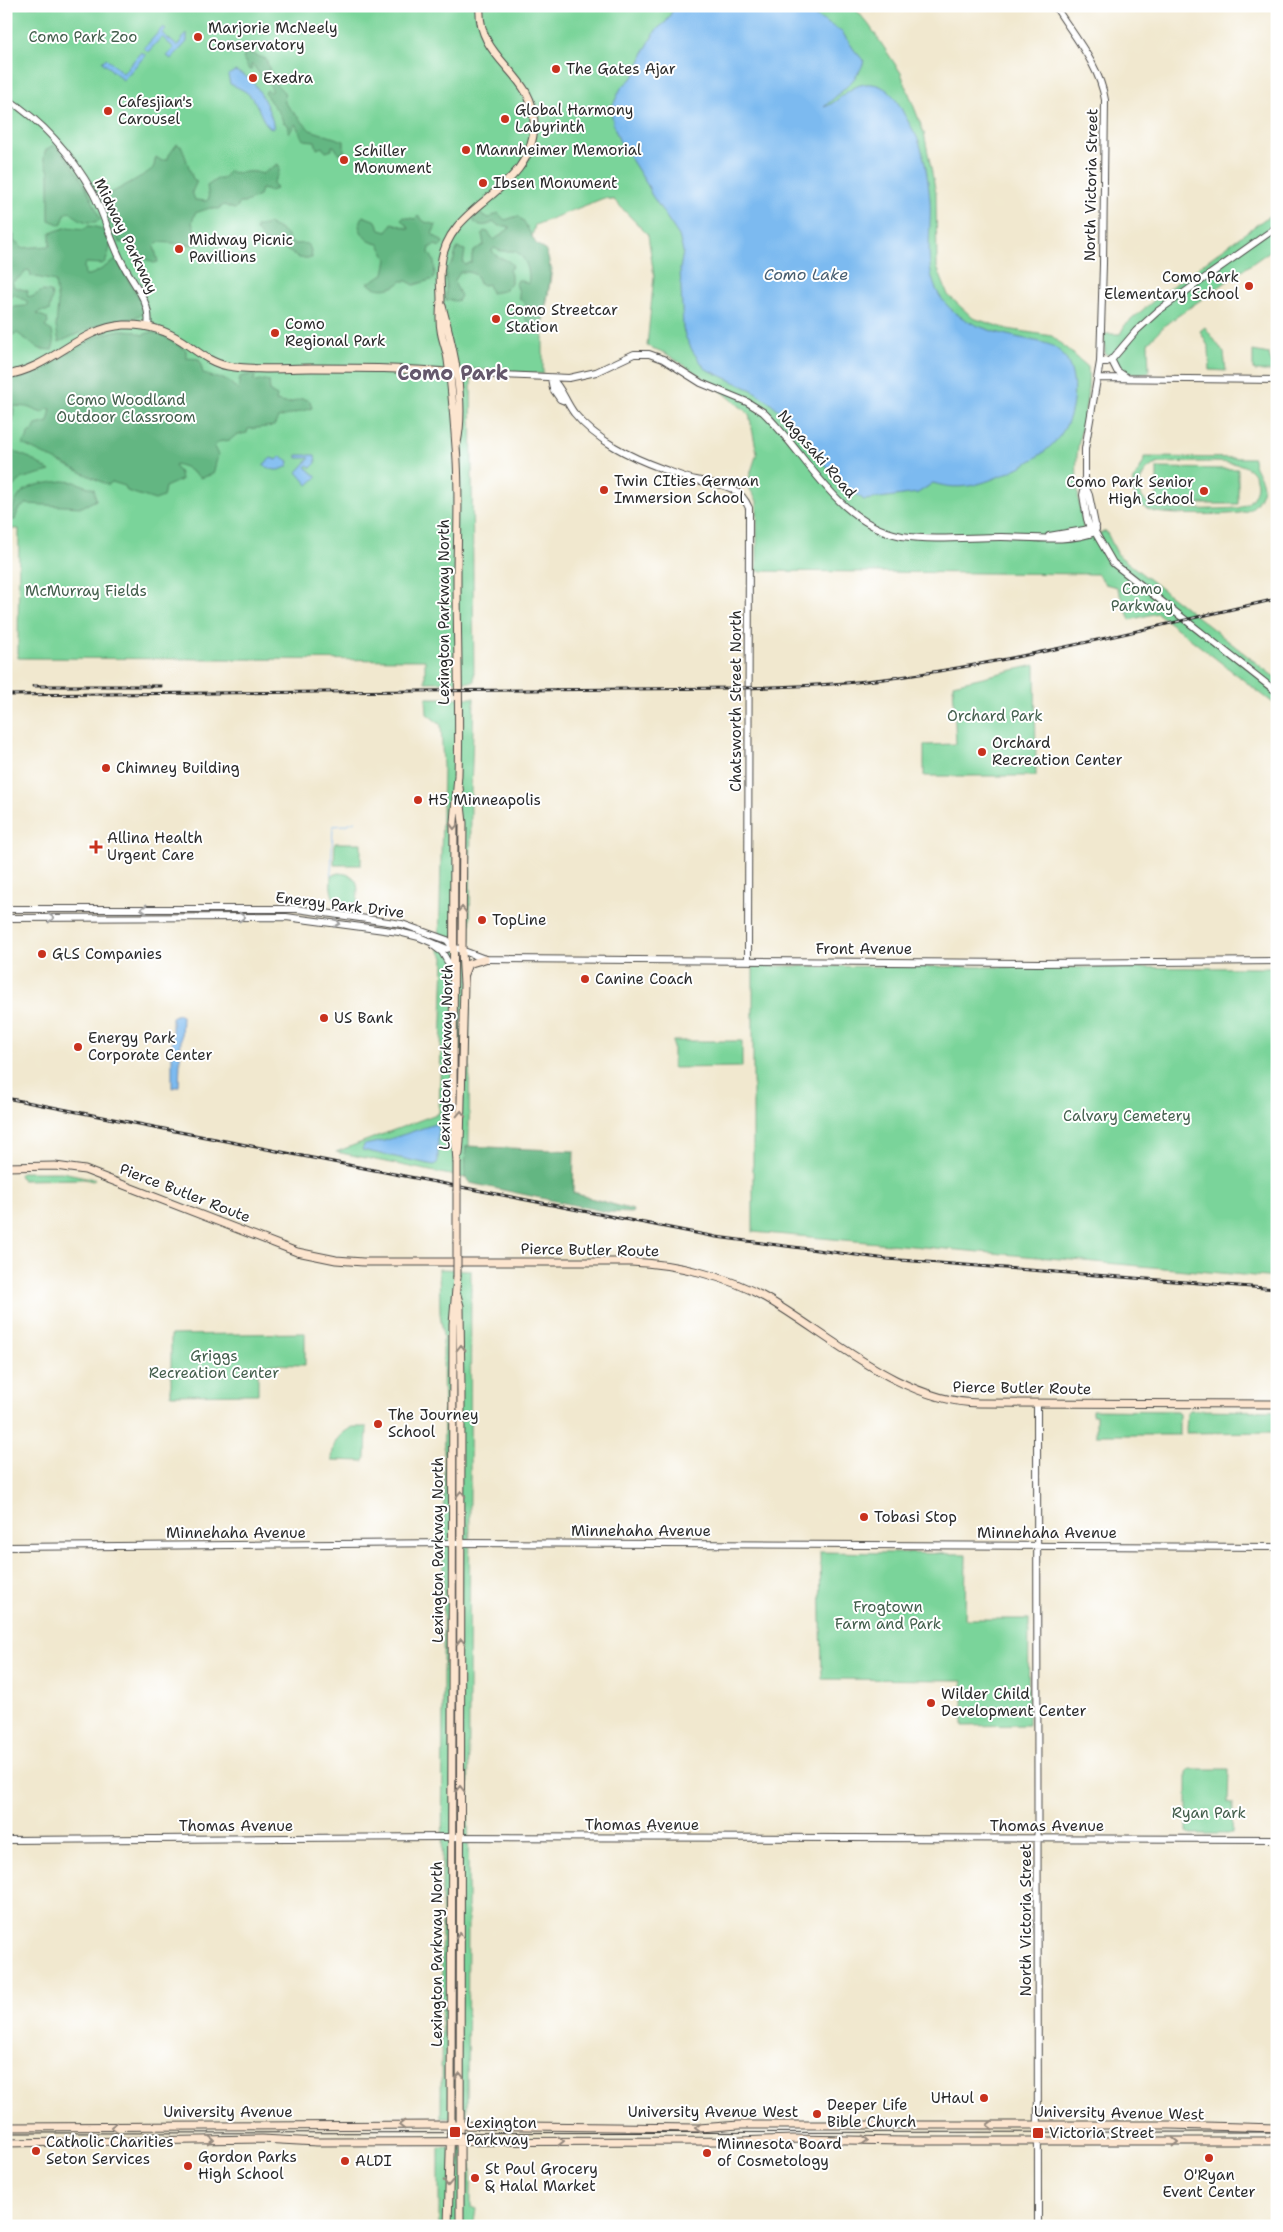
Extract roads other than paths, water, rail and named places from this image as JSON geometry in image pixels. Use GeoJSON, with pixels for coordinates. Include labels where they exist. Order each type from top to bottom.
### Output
{"type":"FeatureCollection","features":[{"type":"Feature","properties":{"kind":"main road","name":"Lexington Parkway North"},"geometry":{"type":"LineString","coordinates":[[457,1162],[453,1105],[454,823],[458,777],[456,447],[453,372],[441,333],[439,311],[441,301],[440,270],[445,248],[457,226],[504,186],[516,173],[528,155],[534,137],[534,116],[530,97],[520,81],[496,56],[487,43],[481,25],[480,6]]}},
{"type":"Feature","properties":{"kind":"main road"},"geometry":{"type":"LineString","coordinates":[[6,376],[31,368],[98,330],[124,325],[148,326],[167,333],[204,356],[229,366],[380,368],[453,372]]}},
{"type":"Feature","properties":{"kind":"main road","name":"Lexington Parkway North"},"geometry":{"type":"LineString","coordinates":[[457,1162],[461,1124],[463,980],[463,823],[458,777]]}},
{"type":"Feature","properties":{"kind":"main road"},"geometry":{"type":"LineString","coordinates":[[463,980],[468,964],[485,959]]}},
{"type":"Feature","properties":{"kind":"main road"},"geometry":{"type":"LineString","coordinates":[[457,1162],[457,1295]]}},
{"type":"Feature","properties":{"kind":"main road","name":"Pierce Butler Route"},"geometry":{"type":"LineString","coordinates":[[6,1167],[55,1166],[85,1170],[292,1250],[336,1260],[362,1262],[637,1262],[681,1268],[757,1293],[892,1378],[927,1394],[948,1400],[969,1403],[1277,1404]]}},
{"type":"Feature","properties":{"kind":"main road","name":"Lexington Parkway North"},"geometry":{"type":"LineString","coordinates":[[448,2226],[450,2141],[453,1324],[457,1295]]}},
{"type":"Feature","properties":{"kind":"main road","name":"Lexington Parkway North"},"geometry":{"type":"LineString","coordinates":[[457,1295],[461,1324],[460,2226]]}},
{"type":"Feature","properties":{"kind":"main road","name":"University Avenue West"},"geometry":{"type":"LineString","coordinates":[[450,2125],[592,2125],[651,2128],[739,2125],[1038,2125],[1277,2128]]}},
{"type":"Feature","properties":{"kind":"main road","name":"University Avenue"},"geometry":{"type":"LineString","coordinates":[[6,2127],[450,2125]]}},
{"type":"Feature","properties":{"kind":"main road","name":"University Avenue"},"geometry":{"type":"LineString","coordinates":[[6,2143],[262,2139],[317,2142],[450,2141]]}},
{"type":"Feature","properties":{"kind":"main road","name":"University Avenue West"},"geometry":{"type":"LineString","coordinates":[[450,2141],[739,2141],[801,2139],[1277,2142]]}},
{"type":"Feature","properties":{"kind":"street","name":"North Victoria Street"},"geometry":{"type":"LineString","coordinates":[[1055,6],[1103,85],[1103,264],[1100,362],[1085,450],[1085,486],[1083,495],[1085,512],[1094,529]]}},
{"type":"Feature","properties":{"kind":"street","name":"Midway Parkway"},"geometry":{"type":"LineString","coordinates":[[6,98],[32,116],[56,139],[94,194],[122,263],[149,310],[148,326]]}},
{"type":"Feature","properties":{"kind":"street"},"geometry":{"type":"LineString","coordinates":[[1100,362],[1111,359],[1152,316],[1274,229]]}},
{"type":"Feature","properties":{"kind":"street","name":"Nagasaki Road"},"geometry":{"type":"LineString","coordinates":[[551,378],[585,375],[630,356],[642,353],[659,356],[702,384],[747,402],[763,412],[842,503],[854,515],[874,526],[893,534],[911,537],[1042,537]]}},
{"type":"Feature","properties":{"kind":"street"},"geometry":{"type":"LineString","coordinates":[[1111,359],[1116,372],[1130,378]]}},
{"type":"Feature","properties":{"kind":"street"},"geometry":{"type":"LineString","coordinates":[[453,372],[551,378]]}},
{"type":"Feature","properties":{"kind":"street","name":"Chatsworth Street North"},"geometry":{"type":"LineString","coordinates":[[551,378],[553,389],[560,399],[565,401],[584,424],[613,446],[637,459],[694,480],[731,487],[745,499],[750,514],[748,960]]}},
{"type":"Feature","properties":{"kind":"street"},"geometry":{"type":"LineString","coordinates":[[1098,378],[1277,380]]}},
{"type":"Feature","properties":{"kind":"street"},"geometry":{"type":"LineString","coordinates":[[1085,486],[1090,495],[1094,529],[1103,549],[1113,563],[1277,692]]}},
{"type":"Feature","properties":{"kind":"street"},"geometry":{"type":"LineString","coordinates":[[1069,532],[1081,525],[1085,512]]}},
{"type":"Feature","properties":{"kind":"street"},"geometry":{"type":"LineString","coordinates":[[1042,537],[1076,538],[1094,529]]}},
{"type":"Feature","properties":{"kind":"street"},"geometry":{"type":"LineString","coordinates":[[1042,537],[1094,529]]}},
{"type":"Feature","properties":{"kind":"street","name":"Energy Park Drive"},"geometry":{"type":"LineString","coordinates":[[6,910],[297,909],[402,924],[447,940],[453,947]]}},
{"type":"Feature","properties":{"kind":"street","name":"Energy Park Drive"},"geometry":{"type":"LineString","coordinates":[[6,918],[286,917],[399,932],[422,938],[447,948],[453,947]]}},
{"type":"Feature","properties":{"kind":"street"},"geometry":{"type":"LineString","coordinates":[[422,938],[442,952],[453,971]]}},
{"type":"Feature","properties":{"kind":"street","name":"Front Avenue"},"geometry":{"type":"LineString","coordinates":[[453,947],[485,959],[1039,963],[1277,961]]}},
{"type":"Feature","properties":{"kind":"street","name":"North Victoria Street"},"geometry":{"type":"LineString","coordinates":[[1037,1403],[1038,2226]]}},
{"type":"Feature","properties":{"kind":"street","name":"Minnehaha Avenue"},"geometry":{"type":"LineString","coordinates":[[6,1547],[452,1543],[1277,1546]]}},
{"type":"Feature","properties":{"kind":"street","name":"Thomas Avenue"},"geometry":{"type":"LineString","coordinates":[[6,1840],[451,1838],[1277,1839]]}},
{"type":"Feature","properties":{"kind":"water","name":"Como Lake"},"geometry":{"type":"Polygon","coordinates":[[[675,6],[799,6],[842,32],[864,61],[853,80],[824,107],[853,88],[865,84],[884,88],[894,97],[917,137],[924,160],[930,200],[929,259],[933,282],[938,293],[946,304],[965,319],[988,330],[1051,345],[1061,352],[1070,366],[1074,391],[1072,408],[1063,431],[1049,448],[1020,467],[981,483],[953,487],[933,483],[918,493],[864,500],[845,486],[817,456],[796,426],[771,403],[752,390],[706,369],[693,352],[683,329],[680,269],[683,252],[679,236],[619,140],[613,124],[611,109],[621,88],[634,76],[656,30],[666,22],[675,6]]]}},
{"type":"Feature","properties":{"kind":"water"},"geometry":{"type":"Polygon","coordinates":[[[163,27],[166,29],[162,33],[177,46],[187,33],[187,42],[171,59],[167,56],[174,48],[162,37],[148,52],[144,48],[163,27]]]}},
{"type":"Feature","properties":{"kind":"water"},"geometry":{"type":"Polygon","coordinates":[[[141,52],[146,55],[123,80],[102,62],[106,58],[123,73],[141,52]]]}},
{"type":"Feature","properties":{"kind":"water"},"geometry":{"type":"Polygon","coordinates":[[[235,71],[252,81],[263,97],[270,112],[273,129],[266,124],[251,96],[230,84],[228,75],[235,71]]]}},
{"type":"Feature","properties":{"kind":"water"},"geometry":{"type":"Polygon","coordinates":[[[297,455],[315,455],[316,463],[311,468],[308,465],[306,467],[317,477],[308,485],[297,472],[310,458],[297,458],[297,455]]]}},
{"type":"Feature","properties":{"kind":"water"},"geometry":{"type":"Polygon","coordinates":[[[281,456],[289,461],[288,466],[285,468],[276,470],[263,465],[271,458],[277,460],[281,456]]]}},
{"type":"Feature","properties":{"kind":"water"},"geometry":{"type":"Polygon","coordinates":[[[178,1014],[182,1016],[179,1086],[172,1088],[172,1017],[178,1014]]]}},
{"type":"Feature","properties":{"kind":"water"},"geometry":{"type":"Polygon","coordinates":[[[435,1124],[438,1127],[438,1162],[434,1165],[362,1150],[364,1145],[384,1141],[435,1124]]]}},
{"type":"Feature","properties":{"kind":"waterway"},"geometry":{"type":"LineString","coordinates":[[331,876],[333,826],[345,825],[355,821]]}},
{"type":"Feature","properties":{"kind":"tram line"},"geometry":{"type":"LineString","coordinates":[[6,2133],[1277,2132]]}},
{"type":"Feature","properties":{"kind":"railway"},"geometry":{"type":"LineString","coordinates":[[6,695],[735,688],[828,684],[874,680],[965,667],[1099,640],[1277,599]]}},
{"type":"Feature","properties":{"kind":"railway"},"geometry":{"type":"LineString","coordinates":[[33,686],[161,686]]}},
{"type":"Feature","properties":{"kind":"railway"},"geometry":{"type":"LineString","coordinates":[[6,1098],[716,1237],[887,1259],[1277,1289]]}},
{"type":"Feature","properties":{"kind":"place","name":"Marjorie McNeely Conservatory"},"geometry":{"type":"Point","coordinates":[198,37]}},
{"type":"Feature","properties":{"kind":"place","name":"The Gates Ajar"},"geometry":{"type":"Point","coordinates":[556,69]}},
{"type":"Feature","properties":{"kind":"place","name":"Exedra"},"geometry":{"type":"Point","coordinates":[253,78]}},
{"type":"Feature","properties":{"kind":"place","name":"Cafesjian's Carousel"},"geometry":{"type":"Point","coordinates":[108,111]}},
{"type":"Feature","properties":{"kind":"place","name":"Global Harmony Labyrinth"},"geometry":{"type":"Point","coordinates":[505,119]}},
{"type":"Feature","properties":{"kind":"place","name":"Mannheimer Memorial"},"geometry":{"type":"Point","coordinates":[466,150]}},
{"type":"Feature","properties":{"kind":"place","name":"Schiller Monument"},"geometry":{"type":"Point","coordinates":[344,160]}},
{"type":"Feature","properties":{"kind":"place","name":"Ibsen Monument"},"geometry":{"type":"Point","coordinates":[483,183]}},
{"type":"Feature","properties":{"kind":"place","name":"Midway Picnic Pavillions"},"geometry":{"type":"Point","coordinates":[179,249]}},
{"type":"Feature","properties":{"kind":"place","name":"Como Park Elementary School"},"geometry":{"type":"Point","coordinates":[1249,286]}},
{"type":"Feature","properties":{"kind":"place","name":"Como Streetcar Station"},"geometry":{"type":"Point","coordinates":[496,319]}},
{"type":"Feature","properties":{"kind":"place","name":"Como Regional Park"},"geometry":{"type":"Point","coordinates":[275,333]}},
{"type":"Feature","properties":{"kind":"place","name":"Twin CIties German Immersion School"},"geometry":{"type":"Point","coordinates":[604,490]}},
{"type":"Feature","properties":{"kind":"place","name":"Como Park Senior High School"},"geometry":{"type":"Point","coordinates":[1204,491]}},
{"type":"Feature","properties":{"kind":"place","name":"Orchard Recreation Center"},"geometry":{"type":"Point","coordinates":[982,752]}},
{"type":"Feature","properties":{"kind":"place","name":"Chimney Building"},"geometry":{"type":"Point","coordinates":[106,768]}},
{"type":"Feature","properties":{"kind":"place","name":"H5 Minneapolis"},"geometry":{"type":"Point","coordinates":[418,800]}},
{"type":"Feature","properties":{"kind":"place","name":"Allina Health Urgent Care"},"geometry":{"type":"Point","coordinates":[96,847]}},
{"type":"Feature","properties":{"kind":"place","name":"TopLine"},"geometry":{"type":"Point","coordinates":[482,920]}},
{"type":"Feature","properties":{"kind":"place","name":"GLS Companies"},"geometry":{"type":"Point","coordinates":[42,954]}},
{"type":"Feature","properties":{"kind":"place","name":"Canine Coach"},"geometry":{"type":"Point","coordinates":[585,979]}},
{"type":"Feature","properties":{"kind":"place","name":"US Bank"},"geometry":{"type":"Point","coordinates":[324,1018]}},
{"type":"Feature","properties":{"kind":"place","name":"Energy Park Corporate Center"},"geometry":{"type":"Point","coordinates":[78,1047]}},
{"type":"Feature","properties":{"kind":"place","name":"The Journey School"},"geometry":{"type":"Point","coordinates":[378,1424]}},
{"type":"Feature","properties":{"kind":"place","name":"Tobasi Stop"},"geometry":{"type":"Point","coordinates":[864,1517]}},
{"type":"Feature","properties":{"kind":"place","name":"Wilder Child Development Center"},"geometry":{"type":"Point","coordinates":[931,1703]}},
{"type":"Feature","properties":{"kind":"place","name":"UHaul"},"geometry":{"type":"Point","coordinates":[984,2098]}},
{"type":"Feature","properties":{"kind":"place","name":"Deeper Life Bible Church"},"geometry":{"type":"Point","coordinates":[817,2114]}},
{"type":"Feature","properties":{"kind":"place","name":"Lexington Parkway"},"geometry":{"type":"Point","coordinates":[455,2132]}},
{"type":"Feature","properties":{"kind":"place","name":"Victoria Street"},"geometry":{"type":"Point","coordinates":[1038,2133]}},
{"type":"Feature","properties":{"kind":"place","name":"Catholic Charities Seton Services"},"geometry":{"type":"Point","coordinates":[36,2151]}},
{"type":"Feature","properties":{"kind":"place","name":"Minnesota Board of Cosmetology"},"geometry":{"type":"Point","coordinates":[707,2153]}},
{"type":"Feature","properties":{"kind":"place","name":"O'Ryan Event Center"},"geometry":{"type":"Point","coordinates":[1209,2158]}},
{"type":"Feature","properties":{"kind":"place","name":"ALDI"},"geometry":{"type":"Point","coordinates":[345,2161]}},
{"type":"Feature","properties":{"kind":"place","name":"Gordon Parks High School"},"geometry":{"type":"Point","coordinates":[188,2166]}},
{"type":"Feature","properties":{"kind":"place","name":"St Paul Grocery & Halal Market"},"geometry":{"type":"Point","coordinates":[475,2178]}},
{"type":"Feature","properties":{"kind":"district","name":"Como Park"},"geometry":{"type":"Point","coordinates":[453,373]}},
{"type":"Feature","properties":{"kind":"park label","name":"Como Park Zoo"},"geometry":{"type":"Point","coordinates":[83,37]}},
{"type":"Feature","properties":{"kind":"park label","name":"Como Woodland Outdoor Classroom"},"geometry":{"type":"Point","coordinates":[126,408]}},
{"type":"Feature","properties":{"kind":"park label","name":"McMurray Fields"},"geometry":{"type":"Point","coordinates":[86,591]}},
{"type":"Feature","properties":{"kind":"park label","name":"Como Parkway"},"geometry":{"type":"Point","coordinates":[1142,598]}},
{"type":"Feature","properties":{"kind":"park label","name":"Orchard Park"},"geometry":{"type":"Point","coordinates":[995,716]}},
{"type":"Feature","properties":{"kind":"park label","name":"Calvary Cemetery"},"geometry":{"type":"Point","coordinates":[1127,1116]}},
{"type":"Feature","properties":{"kind":"park label","name":"Griggs Recreation Center"},"geometry":{"type":"Point","coordinates":[214,1364]}},
{"type":"Feature","properties":{"kind":"park label","name":"Frogtown Farm and Park"},"geometry":{"type":"Point","coordinates":[888,1616]}},
{"type":"Feature","properties":{"kind":"park label","name":"Ryan Park"},"geometry":{"type":"Point","coordinates":[1209,1813]}}]}
